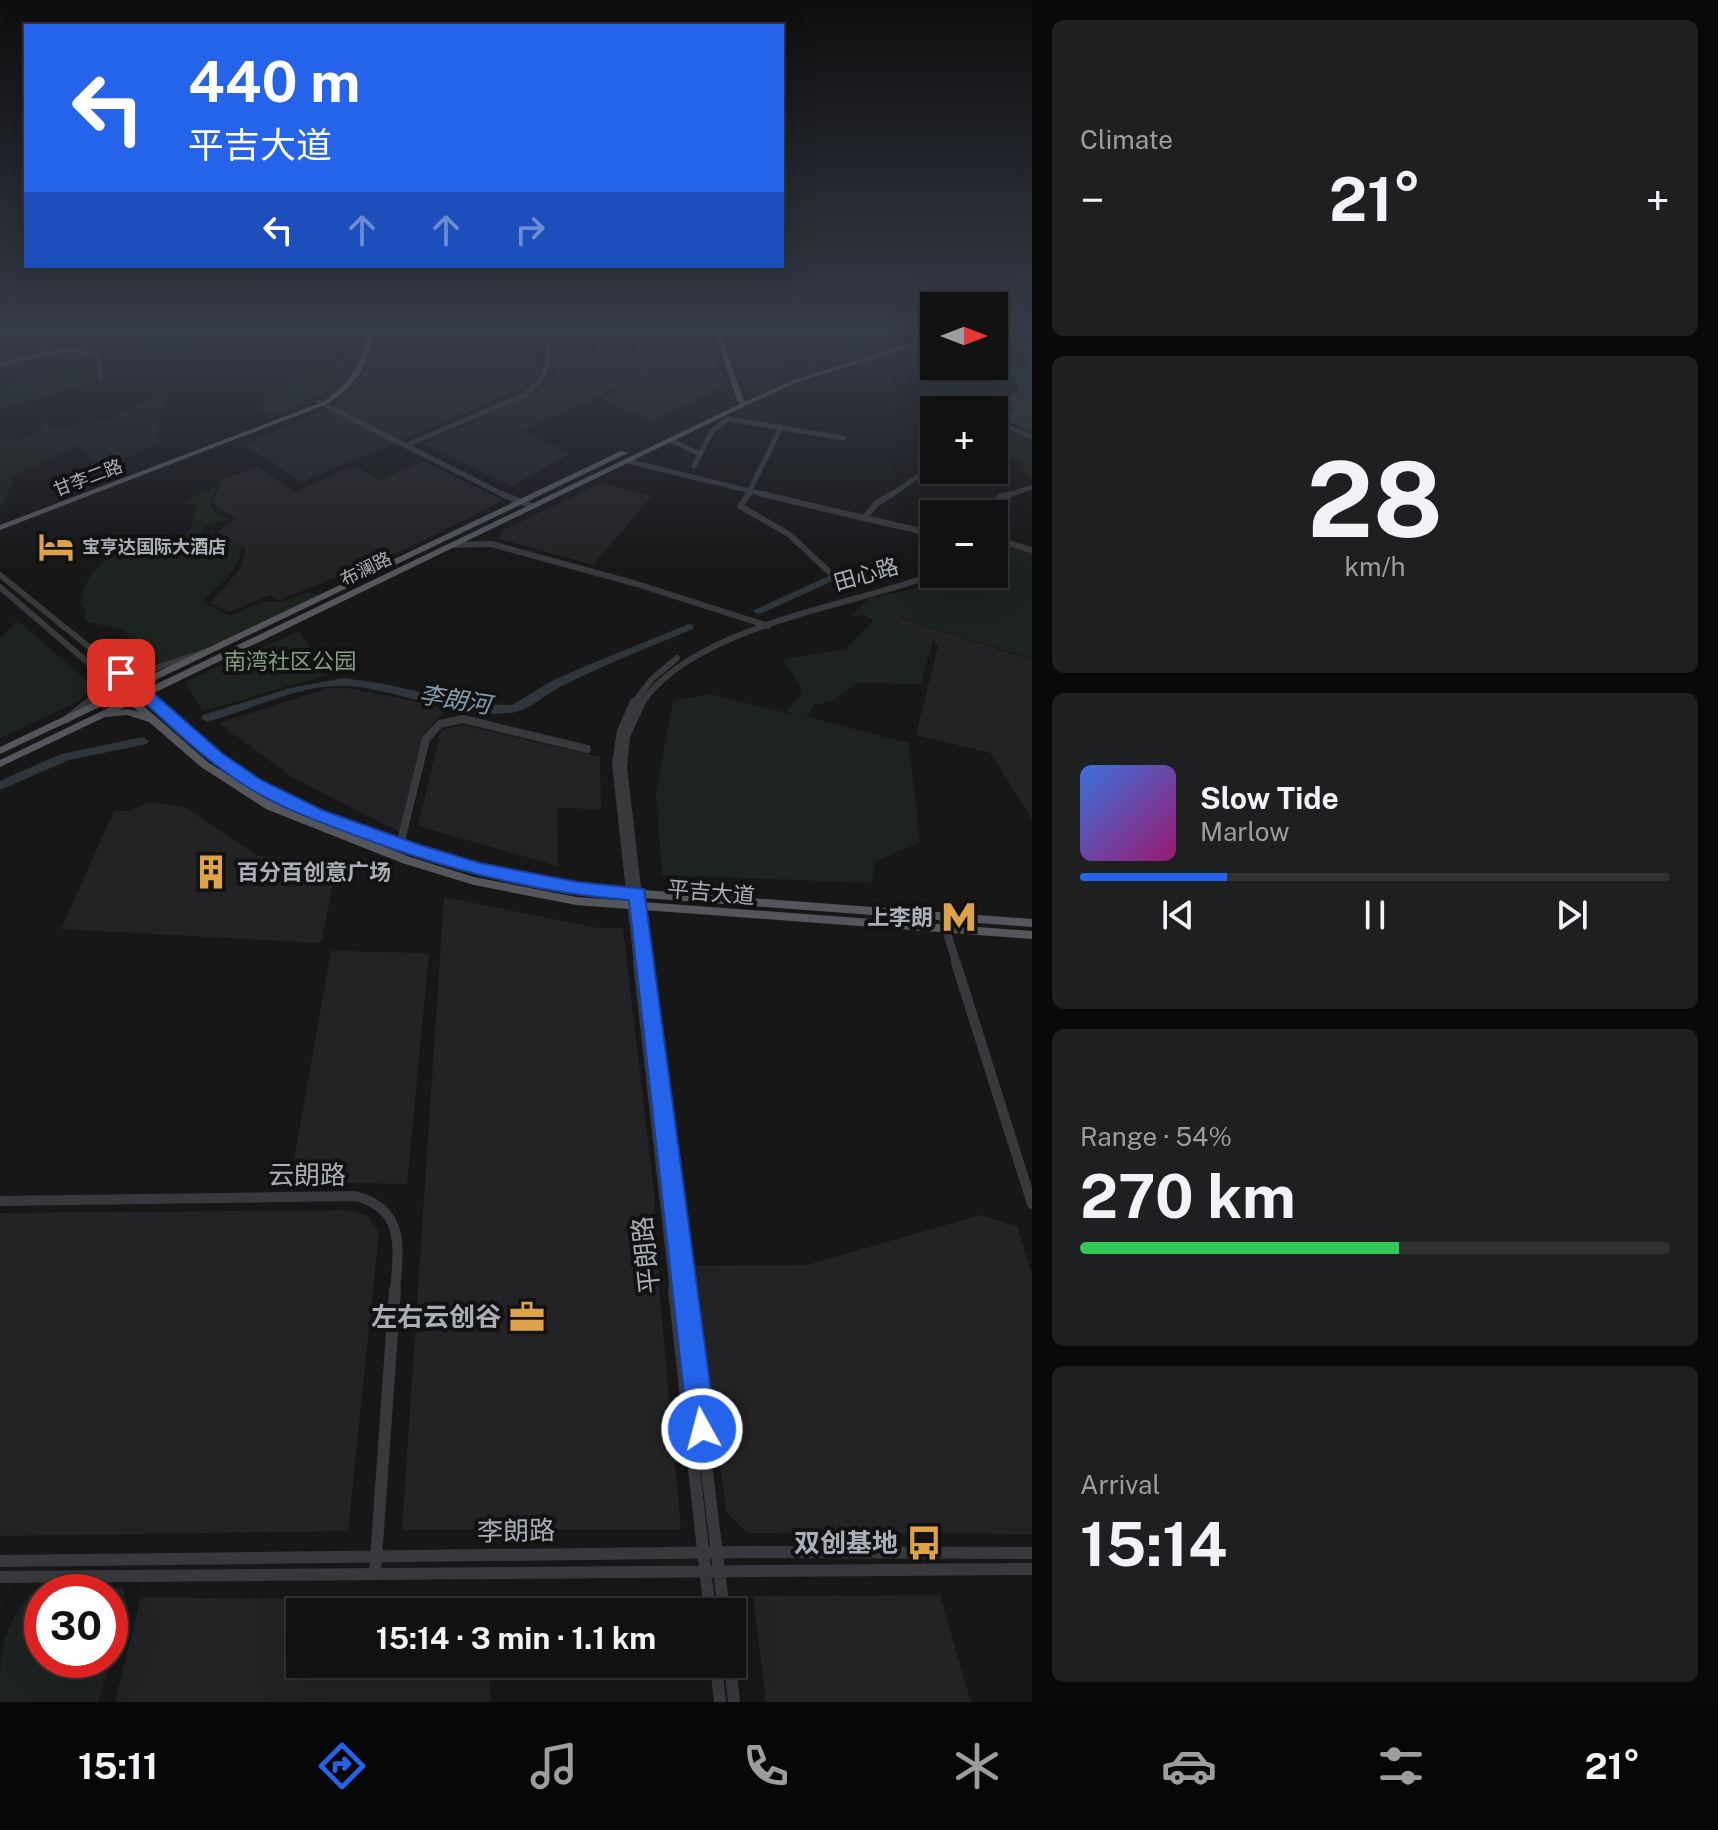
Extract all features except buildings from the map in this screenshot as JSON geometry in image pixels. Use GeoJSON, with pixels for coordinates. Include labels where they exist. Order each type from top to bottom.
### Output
{"type":"FeatureCollection","features":[{"type":"Feature","properties":{"kind":"main road","name":"甘李二路"},"geometry":{"type":"LineString","coordinates":[[0,527],[310,407]]}},
{"type":"Feature","properties":{"kind":"main road","name":"布澜路"},"geometry":{"type":"LineString","coordinates":[[0,764],[48,741],[207,651],[729,407]]}},
{"type":"Feature","properties":{"kind":"main road","name":"布澜路"},"geometry":{"type":"LineString","coordinates":[[140,689],[196,667],[453,545],[525,503],[627,461],[731,407]]}},
{"type":"Feature","properties":{"kind":"main road"},"geometry":{"type":"LineString","coordinates":[[184,729],[181,718],[162,700],[162,692],[196,667]]}},
{"type":"Feature","properties":{"kind":"main road","name":"平吉大道"},"geometry":{"type":"LineString","coordinates":[[140,689],[217,758],[280,798],[400,845],[524,880],[634,900]]}},
{"type":"Feature","properties":{"kind":"main road","name":"布澜路"},"geometry":{"type":"LineString","coordinates":[[0,751],[66,719],[126,696]]}},
{"type":"Feature","properties":{"kind":"main road","name":"平吉大道"},"geometry":{"type":"LineString","coordinates":[[126,696],[205,765],[244,792],[321,828],[406,860],[474,881],[562,899],[634,900],[944,923],[1032,935]]}},
{"type":"Feature","properties":{"kind":"main road"},"geometry":{"type":"LineString","coordinates":[[48,741],[117,712],[141,715],[167,732]]}},
{"type":"Feature","properties":{"kind":"main road","name":"平吉大道"},"geometry":{"type":"LineString","coordinates":[[944,923],[1032,923]]}},
{"type":"Feature","properties":{"kind":"street"},"geometry":{"type":"LineString","coordinates":[[330,407],[525,503]]}},
{"type":"Feature","properties":{"kind":"street"},"geometry":{"type":"LineString","coordinates":[[411,443],[495,407]]}},
{"type":"Feature","properties":{"kind":"street"},"geometry":{"type":"LineString","coordinates":[[694,466],[712,431],[728,419],[844,438]]}},
{"type":"Feature","properties":{"kind":"street"},"geometry":{"type":"LineString","coordinates":[[781,427],[741,508],[783,530],[845,587]]}},
{"type":"Feature","properties":{"kind":"street"},"geometry":{"type":"LineString","coordinates":[[1008,427],[1032,437]]}},
{"type":"Feature","properties":{"kind":"street"},"geometry":{"type":"LineString","coordinates":[[670,440],[700,454]]}},
{"type":"Feature","properties":{"kind":"street"},"geometry":{"type":"LineString","coordinates":[[627,461],[920,531]]}},
{"type":"Feature","properties":{"kind":"street"},"geometry":{"type":"LineString","coordinates":[[864,518],[877,503],[920,475]]}},
{"type":"Feature","properties":{"kind":"street"},"geometry":{"type":"LineString","coordinates":[[997,500],[1032,487]]}},
{"type":"Feature","properties":{"kind":"street"},"geometry":{"type":"LineString","coordinates":[[1008,543],[1032,550]]}},
{"type":"Feature","properties":{"kind":"street"},"geometry":{"type":"LineString","coordinates":[[453,545],[491,544],[637,584],[766,625]]}},
{"type":"Feature","properties":{"kind":"street","name":"平吉大道"},"geometry":{"type":"LineString","coordinates":[[0,575],[140,689]]}},
{"type":"Feature","properties":{"kind":"street","name":"田心路"},"geometry":{"type":"LineString","coordinates":[[634,900],[623,763],[625,737],[636,710],[652,687],[686,659],[728,639],[920,579]]}},
{"type":"Feature","properties":{"kind":"street","name":"平吉大道"},"geometry":{"type":"LineString","coordinates":[[0,587],[126,696]]}},
{"type":"Feature","properties":{"kind":"street"},"geometry":{"type":"LineString","coordinates":[[107,662],[123,671],[147,673],[207,651]]}},
{"type":"Feature","properties":{"kind":"street"},"geometry":{"type":"LineString","coordinates":[[66,719],[102,692],[102,679],[89,663]]}},
{"type":"Feature","properties":{"kind":"street"},"geometry":{"type":"LineString","coordinates":[[400,845],[426,739],[440,724],[463,719],[587,749]]}},
{"type":"Feature","properties":{"kind":"street","name":"平朗路"},"geometry":{"type":"LineString","coordinates":[[634,900],[712,1570],[711,1598]]}},
{"type":"Feature","properties":{"kind":"street"},"geometry":{"type":"LineString","coordinates":[[944,923],[1032,1204]]}},
{"type":"Feature","properties":{"kind":"street","name":"云朗路"},"geometry":{"type":"LineString","coordinates":[[0,1201],[355,1196],[371,1199],[385,1207],[393,1218],[398,1253],[375,1573]]}},
{"type":"Feature","properties":{"kind":"street","name":"李朗路"},"geometry":{"type":"LineString","coordinates":[[0,1561],[710,1552],[1032,1553]]}},
{"type":"Feature","properties":{"kind":"street","name":"李朗路"},"geometry":{"type":"LineString","coordinates":[[0,1577],[1032,1569]]}},
{"type":"Feature","properties":{"kind":"street","name":"平朗路"},"geometry":{"type":"LineString","coordinates":[[712,1570],[720,1598]]}},
{"type":"Feature","properties":{"kind":"street"},"geometry":{"type":"LineString","coordinates":[[717,1678],[720,1702]]}},
{"type":"Feature","properties":{"kind":"street"},"geometry":{"type":"LineString","coordinates":[[731,1678],[734,1702]]}},
{"type":"Feature","properties":{"kind":"shaded area"},"geometry":{"type":"Polygon","coordinates":[[[330,407],[478,407],[302,482],[244,445],[330,407]]]}},
{"type":"Feature","properties":{"kind":"shaded area"},"geometry":{"type":"Polygon","coordinates":[[[503,407],[574,407],[522,431],[572,453],[512,486],[422,444],[503,407]]]}},
{"type":"Feature","properties":{"kind":"shaded area"},"geometry":{"type":"Polygon","coordinates":[[[621,407],[680,407],[653,421],[621,407]]]}},
{"type":"Feature","properties":{"kind":"shaded area"},"geometry":{"type":"Polygon","coordinates":[[[1012,407],[1032,407],[1032,431],[1008,420],[1008,414],[1014,411],[1012,407]]]}},
{"type":"Feature","properties":{"kind":"shaded area"},"geometry":{"type":"Polygon","coordinates":[[[423,461],[503,500],[395,554],[279,600],[270,595],[229,612],[210,603],[239,570],[246,550],[218,532],[235,519],[213,503],[221,480],[257,466],[294,492],[354,466],[380,480],[423,461]]]}},
{"type":"Feature","properties":{"kind":"shaded area"},"geometry":{"type":"Polygon","coordinates":[[[601,483],[652,496],[593,565],[500,539],[501,531],[601,483]]]}},
{"type":"Feature","properties":{"kind":"shaded area"},"geometry":{"type":"Polygon","coordinates":[[[898,617],[1032,660],[1032,820],[991,753],[916,735],[938,646],[933,639],[892,623],[898,617]]]}},
{"type":"Feature","properties":{"kind":"shaded area"},"geometry":{"type":"Polygon","coordinates":[[[329,688],[348,688],[448,708],[423,735],[400,832],[292,777],[219,723],[329,688]]]}},
{"type":"Feature","properties":{"kind":"shaded area"},"geometry":{"type":"Polygon","coordinates":[[[463,725],[600,757],[601,809],[557,808],[558,866],[418,826],[441,730],[463,725]]]}},
{"type":"Feature","properties":{"kind":"shaded area","name":"百分百创意广场"},"geometry":{"type":"Polygon","coordinates":[[[149,802],[185,807],[258,856],[338,861],[321,943],[61,929],[114,811],[130,811],[149,802]]]}},
{"type":"Feature","properties":{"kind":"shaded area"},"geometry":{"type":"Polygon","coordinates":[[[444,897],[598,928],[623,928],[655,1201],[653,1219],[681,1530],[402,1530],[444,897]]]}},
{"type":"Feature","properties":{"kind":"shaded area"},"geometry":{"type":"Polygon","coordinates":[[[331,951],[429,953],[407,1184],[290,1182],[331,951]]]}},
{"type":"Feature","properties":{"kind":"shaded area"},"geometry":{"type":"Polygon","coordinates":[[[347,1210],[368,1216],[379,1232],[348,1531],[0,1536],[0,1213],[347,1210]]]}},
{"type":"Feature","properties":{"kind":"shaded area"},"geometry":{"type":"Polygon","coordinates":[[[980,1215],[1017,1226],[1032,1274],[1032,1534],[747,1533],[726,1512],[696,1266],[807,1265],[980,1215]]]}},
{"type":"Feature","properties":{"kind":"shaded area"},"geometry":{"type":"Polygon","coordinates":[[[940,1595],[971,1702],[766,1702],[753,1596],[940,1595]]]}},
{"type":"Feature","properties":{"kind":"shaded area"},"geometry":{"type":"Polygon","coordinates":[[[141,1597],[286,1599],[286,1678],[491,1678],[490,1702],[115,1702],[121,1678],[128,1678],[128,1650],[141,1597]]]}},
{"type":"Feature","properties":{"kind":"green space"},"geometry":{"type":"Polygon","coordinates":[[[133,407],[164,407],[160,443],[116,463],[117,470],[103,473],[80,446],[71,449],[14,476],[4,503],[0,505],[0,440],[20,441],[41,429],[40,420],[43,419],[50,428],[112,419],[133,407]]]}},
{"type":"Feature","properties":{"kind":"green space"},"geometry":{"type":"Polygon","coordinates":[[[255,407],[291,407],[279,412],[254,410],[255,407]]]}},
{"type":"Feature","properties":{"kind":"green space"},"geometry":{"type":"Polygon","coordinates":[[[1008,407],[1032,407],[1032,478],[1020,471],[1027,466],[1008,456],[1008,407]]]}},
{"type":"Feature","properties":{"kind":"green space"},"geometry":{"type":"Polygon","coordinates":[[[216,488],[210,505],[228,519],[203,527],[198,538],[205,541],[224,538],[241,548],[232,572],[204,602],[229,616],[265,601],[281,602],[307,592],[319,596],[178,663],[138,667],[131,640],[124,630],[84,621],[86,612],[80,604],[84,588],[96,569],[116,555],[112,548],[127,538],[137,549],[179,538],[190,529],[197,505],[185,503],[193,496],[216,488]]]}},
{"type":"Feature","properties":{"kind":"green space"},"geometry":{"type":"Polygon","coordinates":[[[1008,546],[1032,553],[1032,659],[903,618],[904,615],[893,623],[933,639],[921,684],[857,683],[833,701],[814,705],[807,717],[909,743],[920,842],[875,862],[872,883],[662,875],[656,793],[673,701],[709,694],[795,715],[786,710],[801,696],[800,686],[783,659],[846,649],[874,620],[864,615],[849,617],[870,598],[920,587],[1008,588],[1008,546]]]}},
{"type":"Feature","properties":{"kind":"green space"},"geometry":{"type":"Polygon","coordinates":[[[17,620],[91,684],[81,700],[0,738],[0,639],[17,620]]]}},
{"type":"Feature","properties":{"kind":"green space","name":"南湾社区公园"},"geometry":{"type":"Polygon","coordinates":[[[299,631],[327,675],[203,711],[184,682],[299,631]]]}},
{"type":"Feature","properties":{"kind":"green space"},"geometry":{"type":"Polygon","coordinates":[[[24,1602],[24,1678],[106,1678],[98,1702],[0,1702],[4,1644],[24,1602]]]}},
{"type":"Feature","properties":{"kind":"waterway","name":"李朗河"},"geometry":{"type":"LineString","coordinates":[[758,611],[831,578]]}},
{"type":"Feature","properties":{"kind":"waterway","name":"李朗河"},"geometry":{"type":"LineString","coordinates":[[207,718],[294,690],[344,682],[472,708],[513,709],[571,677],[689,627]]}},
{"type":"Feature","properties":{"kind":"waterway","name":"李朗河"},"geometry":{"type":"LineString","coordinates":[[0,786],[66,757],[143,741]]}},
{"type":"Feature","properties":{"kind":"place","name":"宝亨达国际大酒店"},"geometry":{"type":"Point","coordinates":[56,547]}},
{"type":"Feature","properties":{"kind":"place","name":"百分百创意广场"},"geometry":{"type":"Point","coordinates":[211,872]}},
{"type":"Feature","properties":{"kind":"place","name":"上李朗"},"geometry":{"type":"Point","coordinates":[959,917]}},
{"type":"Feature","properties":{"kind":"place","name":"左右云创谷"},"geometry":{"type":"Point","coordinates":[527,1317]}},
{"type":"Feature","properties":{"kind":"place","name":"双创基地"},"geometry":{"type":"Point","coordinates":[924,1543]}},
{"type":"Feature","properties":{"kind":"route"},"geometry":{"type":"LineString","coordinates":[[121,673],[217,758],[255,784],[315,814],[480,870],[578,889],[638,894],[702,1429]]}}]}
